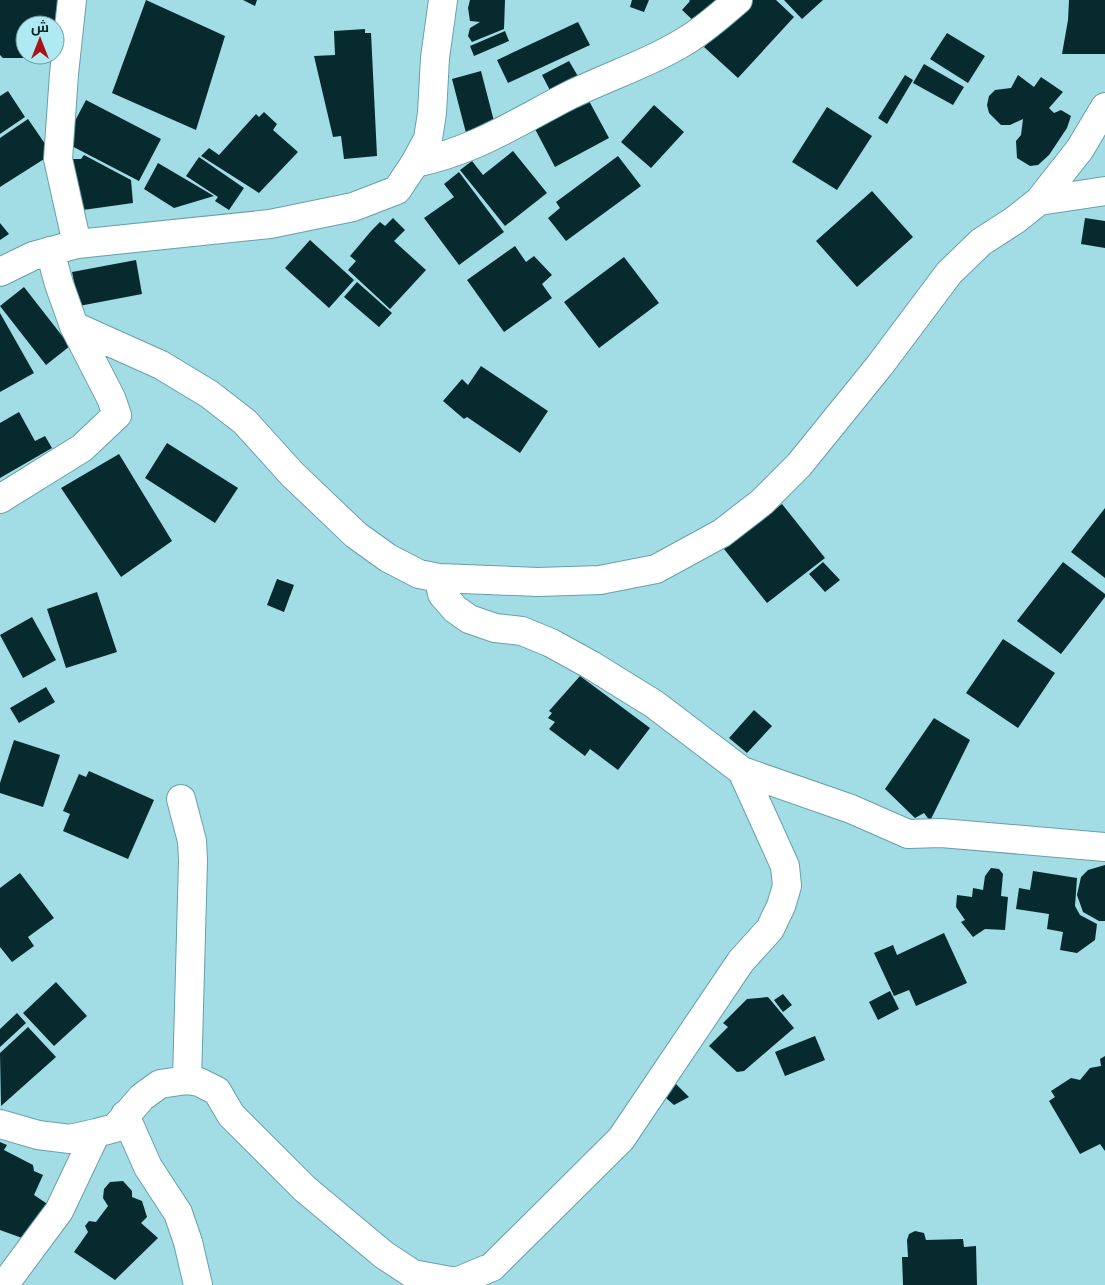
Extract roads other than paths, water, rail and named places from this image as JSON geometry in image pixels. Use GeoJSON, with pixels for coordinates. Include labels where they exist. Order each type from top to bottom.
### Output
{"type":"FeatureCollection","features":[{"type":"Feature","properties":{"kind":"street"},"geometry":{"type":"LineString","coordinates":[[72,0],[58,159],[77,244]]}},
{"type":"Feature","properties":{"kind":"street"},"geometry":{"type":"LineString","coordinates":[[0,272],[33,256],[77,244],[270,224],[353,207],[397,190],[415,164],[428,139],[432,113],[435,58],[443,0]]}},
{"type":"Feature","properties":{"kind":"street"},"geometry":{"type":"LineString","coordinates":[[415,164],[446,157],[481,142],[571,95],[661,54],[688,39],[738,0]]}},
{"type":"Feature","properties":{"kind":"street"},"geometry":{"type":"LineString","coordinates":[[74,326],[161,365],[209,394],[245,422],[292,474],[356,535],[388,558],[419,574],[439,578],[538,582],[600,580],[629,576],[656,569],[722,533],[762,502],[800,465],[880,365],[949,273],[981,242],[1015,220],[1039,201],[1080,149],[1105,107]]}},
{"type":"Feature","properties":{"kind":"street"},"geometry":{"type":"LineString","coordinates":[[1039,201],[1105,191]]}},
{"type":"Feature","properties":{"kind":"street"},"geometry":{"type":"LineString","coordinates":[[0,499],[82,448],[117,415],[111,398],[74,326],[50,251]]}},
{"type":"Feature","properties":{"kind":"street"},"geometry":{"type":"LineString","coordinates":[[439,578],[442,594],[469,619],[495,628],[522,631],[551,643],[654,704],[742,771],[851,809],[908,834],[941,833],[1104,846]]}},
{"type":"Feature","properties":{"kind":"street"},"geometry":{"type":"LineString","coordinates":[[0,1124],[38,1134],[70,1138],[96,1133],[116,1128],[142,1097],[160,1084],[187,1080],[199,1082],[217,1091],[231,1115],[298,1182],[384,1255],[413,1274],[456,1282],[479,1274],[492,1267],[622,1138],[742,961],[770,928],[781,906],[787,886],[785,866],[742,771]]}},
{"type":"Feature","properties":{"kind":"street"},"geometry":{"type":"LineString","coordinates":[[181,799],[192,841],[193,861],[187,1080]]}},
{"type":"Feature","properties":{"kind":"street"},"geometry":{"type":"LineString","coordinates":[[125,1115],[148,1167],[178,1213],[188,1242],[198,1285]]}},
{"type":"Feature","properties":{"kind":"street"},"geometry":{"type":"LineString","coordinates":[[4,1285],[59,1211],[96,1133]]}}]}
